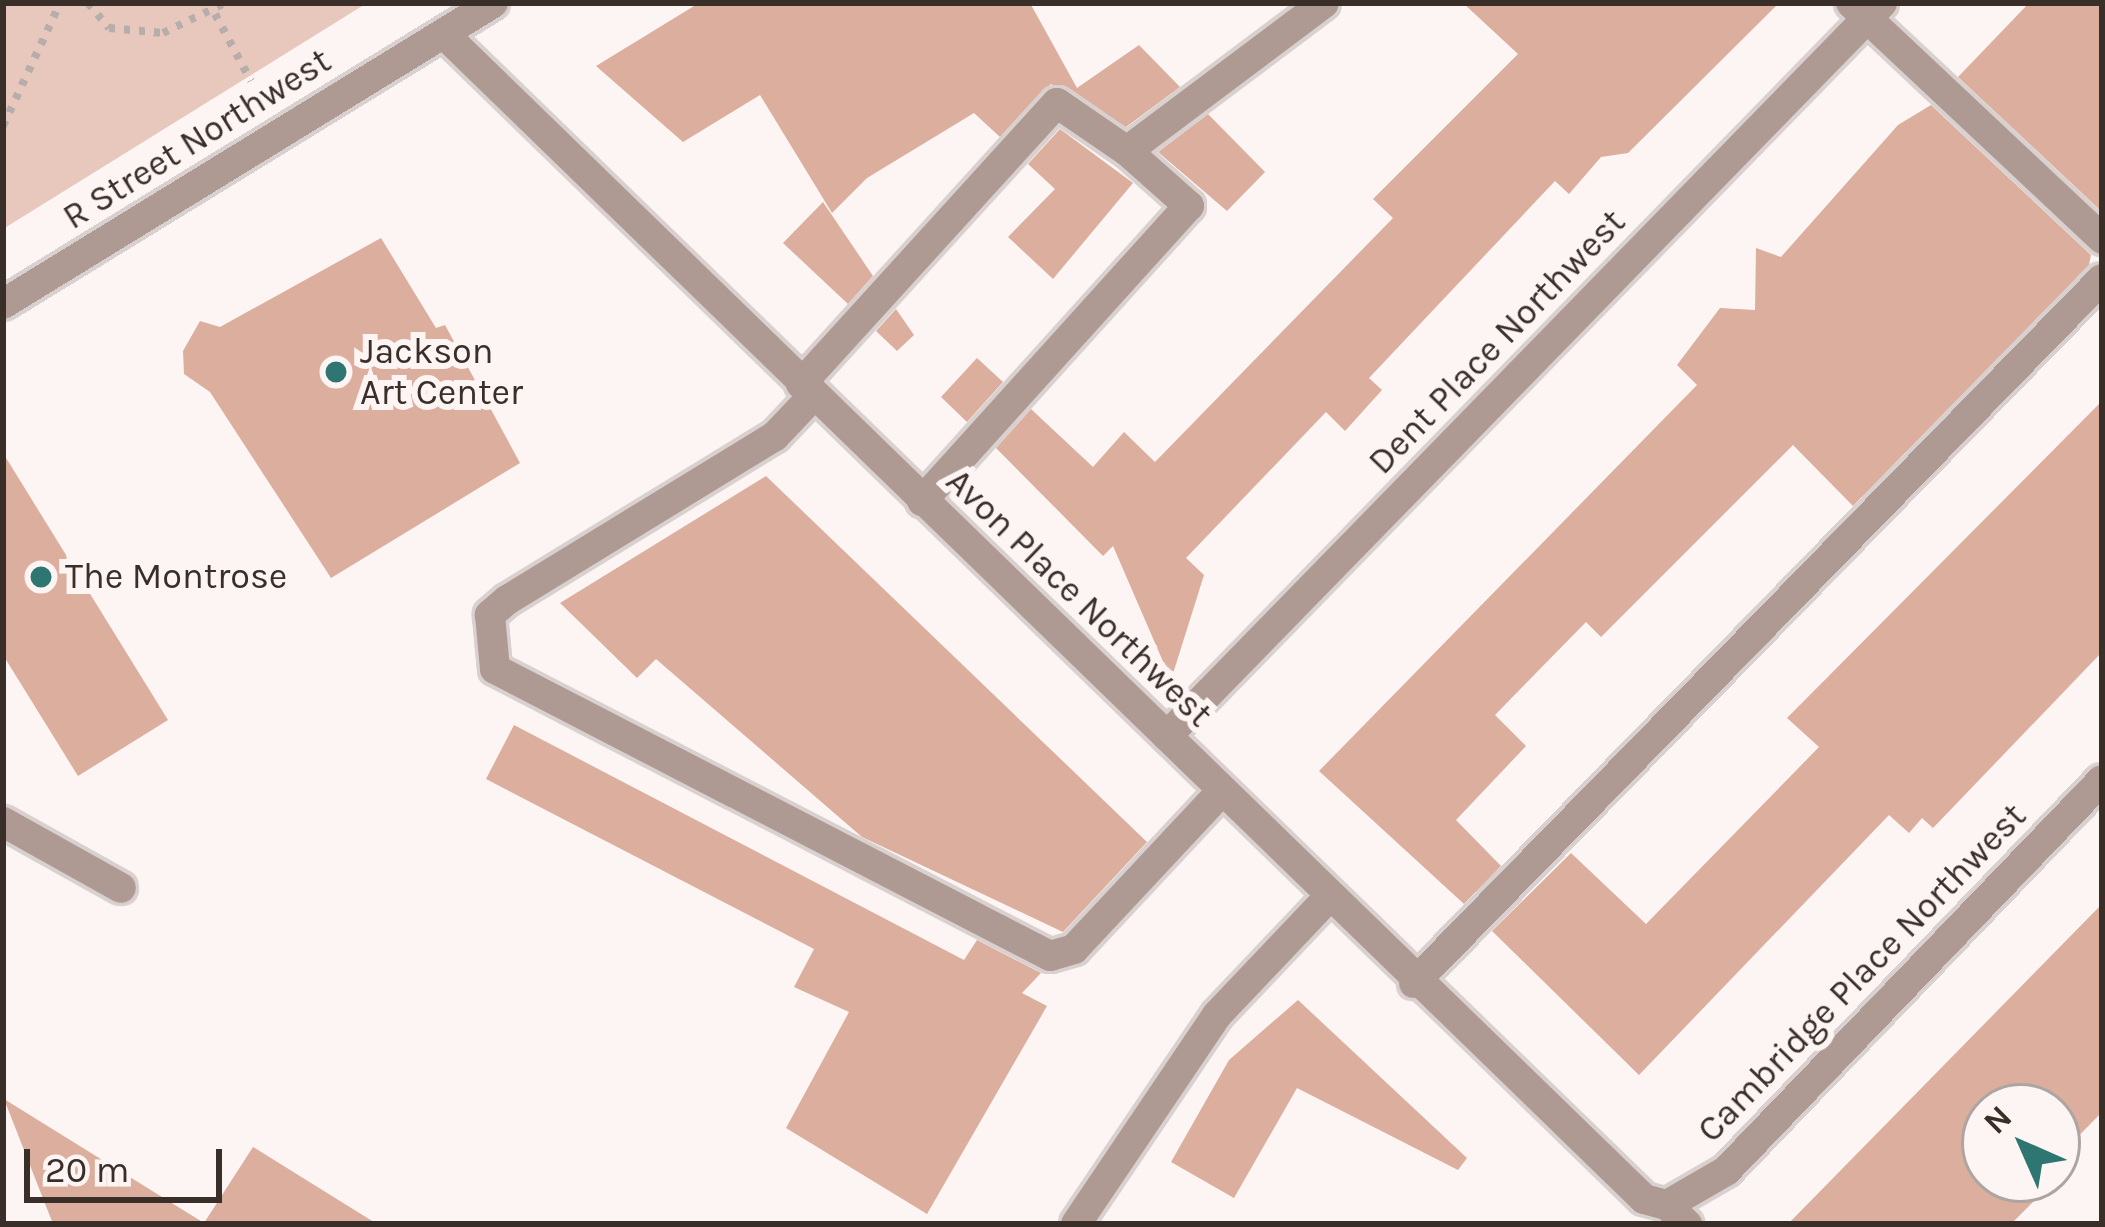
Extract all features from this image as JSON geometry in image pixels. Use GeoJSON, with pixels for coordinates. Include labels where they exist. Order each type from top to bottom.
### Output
{"type":"FeatureCollection","features":[{"type":"Feature","properties":{"kind":"street","name":"R Street Northwest"},"geometry":{"type":"LineString","coordinates":[[3,304],[493,3]]}},
{"type":"Feature","properties":{"kind":"street"},"geometry":{"type":"LineString","coordinates":[[1127,151],[1324,3]]}},
{"type":"Feature","properties":{"kind":"street"},"geometry":{"type":"LineString","coordinates":[[1866,8],[2102,239]]}},
{"type":"Feature","properties":{"kind":"street","name":"Dent Place Northwest"},"geometry":{"type":"LineString","coordinates":[[1167,736],[1866,8]]}},
{"type":"Feature","properties":{"kind":"street","name":"Avon Place Northwest"},"geometry":{"type":"LineString","coordinates":[[444,34],[1167,736],[1601,1167],[1677,1214]]}},
{"type":"Feature","properties":{"kind":"street"},"geometry":{"type":"LineString","coordinates":[[922,501],[1189,206],[1127,151],[1057,103],[833,335],[807,390],[775,436],[507,600],[490,615],[495,669],[1050,956],[1074,949],[1222,791]]}},
{"type":"Feature","properties":{"kind":"street"},"geometry":{"type":"LineString","coordinates":[[1414,982],[2102,279]]}},
{"type":"Feature","properties":{"kind":"street","name":"Cambridge Place Northwest"},"geometry":{"type":"LineString","coordinates":[[1677,1214],[1726,1171],[2102,780]]}},
{"type":"Feature","properties":{"kind":"street"},"geometry":{"type":"LineString","coordinates":[[3,822],[122,888]]}},
{"type":"Feature","properties":{"kind":"street"},"geometry":{"type":"LineString","coordinates":[[1076,1224],[1204,1032],[1329,897]]}},
{"type":"Feature","properties":{"kind":"path"},"geometry":{"type":"LineString","coordinates":[[3,125],[60,3]]}},
{"type":"Feature","properties":{"kind":"path"},"geometry":{"type":"LineString","coordinates":[[88,3],[109,28],[163,33],[215,14],[225,3]]}},
{"type":"Feature","properties":{"kind":"path"},"geometry":{"type":"LineString","coordinates":[[215,14],[251,81]]}},
{"type":"Feature","properties":{"kind":"shaded area"},"geometry":{"type":"Polygon","coordinates":[[[3,3],[367,3],[3,229],[3,3]]]}},
{"type":"Feature","properties":{"kind":"building"},"geometry":{"type":"Polygon","coordinates":[[[699,3],[1030,3],[1077,88],[1139,45],[1180,87],[1126,127],[1051,84],[1000,137],[974,113],[867,178],[832,213],[760,95],[683,142],[596,66],[699,3]]]}},
{"type":"Feature","properties":{"kind":"building"},"geometry":{"type":"Polygon","coordinates":[[[1463,3],[1779,3],[1628,153],[1601,157],[1569,194],[1555,181],[1369,378],[1382,390],[1345,431],[1326,412],[1186,558],[1204,575],[1171,680],[1113,546],[1103,556],[996,448],[1031,409],[1093,467],[1124,432],[1155,462],[1393,218],[1373,199],[1518,54],[1463,3]]]}},
{"type":"Feature","properties":{"kind":"building"},"geometry":{"type":"Polygon","coordinates":[[[2029,3],[2102,3],[2101,211],[1958,77],[2029,3]]]}},
{"type":"Feature","properties":{"kind":"building"},"geometry":{"type":"Polygon","coordinates":[[[1931,105],[2091,255],[2089,265],[1853,506],[1793,445],[1601,637],[1586,622],[1495,715],[1526,746],[1456,820],[1501,866],[1464,904],[1319,771],[1697,385],[1677,365],[1720,308],[1755,310],[1756,248],[1781,257],[1898,125],[1931,105]]]}},
{"type":"Feature","properties":{"kind":"building"},"geometry":{"type":"Polygon","coordinates":[[[1208,114],[1265,172],[1227,211],[1158,152],[1208,114]]]}},
{"type":"Feature","properties":{"kind":"building"},"geometry":{"type":"Polygon","coordinates":[[[1060,129],[1133,183],[1053,279],[1008,237],[1055,189],[1028,164],[1060,129]]]}},
{"type":"Feature","properties":{"kind":"building"},"geometry":{"type":"Polygon","coordinates":[[[823,202],[873,276],[848,304],[783,243],[823,202]]]}},
{"type":"Feature","properties":{"kind":"building"},"geometry":{"type":"Polygon","coordinates":[[[381,238],[436,328],[445,325],[520,463],[331,578],[210,392],[184,374],[183,351],[200,321],[220,327],[381,238]]]}},
{"type":"Feature","properties":{"kind":"building"},"geometry":{"type":"Polygon","coordinates":[[[896,309],[914,335],[897,351],[876,331],[896,309]]]}},
{"type":"Feature","properties":{"kind":"building"},"geometry":{"type":"Polygon","coordinates":[[[977,358],[1003,382],[967,422],[941,397],[977,358]]]}},
{"type":"Feature","properties":{"kind":"building"},"geometry":{"type":"Polygon","coordinates":[[[2102,401],[2102,652],[1933,828],[1922,818],[1909,833],[1889,815],[1639,1075],[1492,931],[1571,853],[1646,924],[1819,747],[1787,718],[2102,401]]]}},
{"type":"Feature","properties":{"kind":"building","name":"The Montrose"},"geometry":{"type":"Polygon","coordinates":[[[3,453],[168,720],[78,776],[3,655],[3,453]]]}},
{"type":"Feature","properties":{"kind":"building"},"geometry":{"type":"Polygon","coordinates":[[[766,476],[1147,842],[1063,932],[862,837],[656,659],[637,678],[560,603],[766,476]]]}},
{"type":"Feature","properties":{"kind":"building"},"geometry":{"type":"Polygon","coordinates":[[[514,725],[964,960],[977,940],[1041,973],[1022,993],[1047,1006],[927,1214],[786,1128],[849,1012],[794,987],[814,949],[486,779],[514,725]]]}},
{"type":"Feature","properties":{"kind":"building"},"geometry":{"type":"Polygon","coordinates":[[[2102,904],[2102,1112],[2081,1133],[2081,1083],[1961,1083],[1961,1203],[2032,1203],[2011,1224],[1788,1224],[2102,904]]]}},
{"type":"Feature","properties":{"kind":"building"},"geometry":{"type":"Polygon","coordinates":[[[1298,1000],[1467,1158],[1458,1170],[1297,1088],[1234,1198],[1171,1162],[1229,1060],[1298,1000]]]}},
{"type":"Feature","properties":{"kind":"building"},"geometry":{"type":"Polygon","coordinates":[[[4,1099],[204,1223],[253,1147],[377,1224],[53,1224],[4,1099]]]}},
{"type":"Feature","properties":{"kind":"place","name":"Jackson Art Center"},"geometry":{"type":"Point","coordinates":[336,372]}},
{"type":"Feature","properties":{"kind":"place","name":"The Montrose"},"geometry":{"type":"Point","coordinates":[41,577]}}]}
